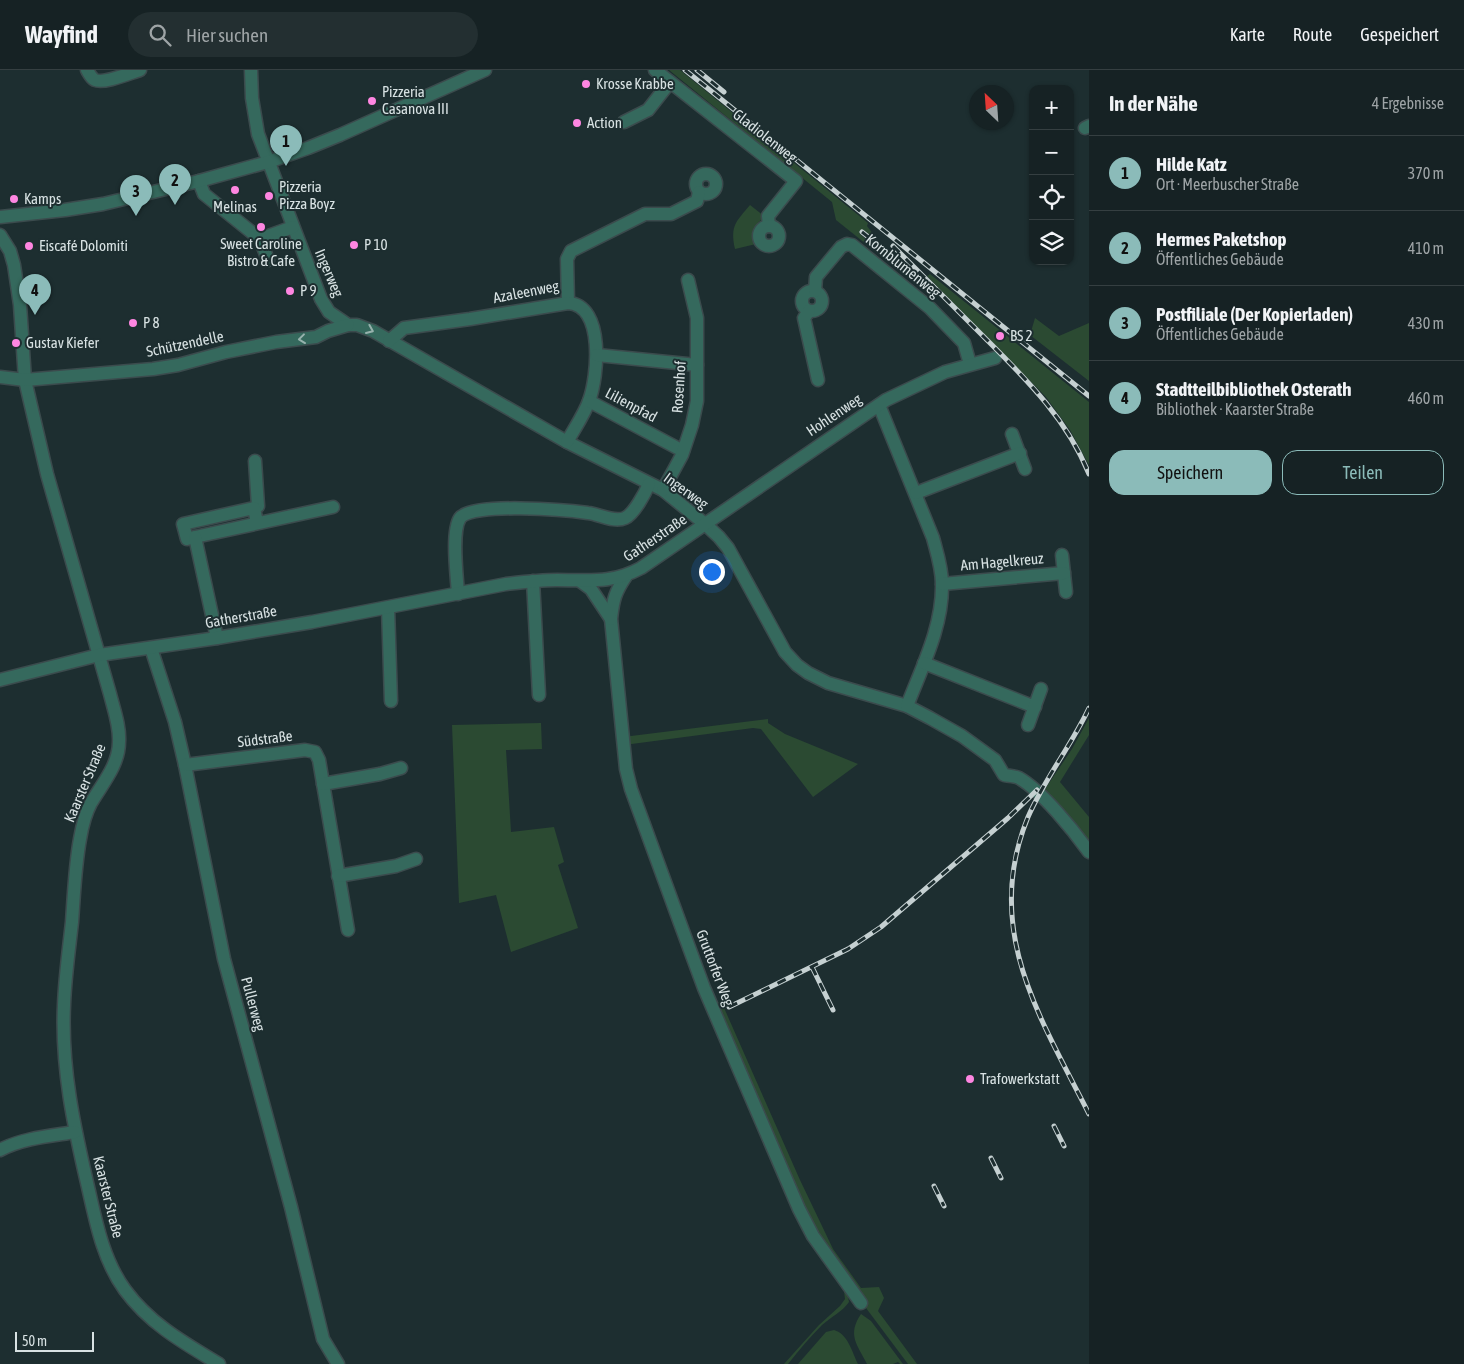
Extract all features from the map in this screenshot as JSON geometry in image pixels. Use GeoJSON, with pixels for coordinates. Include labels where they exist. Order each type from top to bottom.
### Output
{"type":"FeatureCollection","features":[{"type":"Feature","properties":{"kind":"street"},"geometry":{"type":"LineString","coordinates":[[87,70],[92,78],[100,81],[113,79],[140,70]]}},
{"type":"Feature","properties":{"kind":"street","name":"Ingerweg"},"geometry":{"type":"LineString","coordinates":[[251,70],[255,118],[268,162],[321,300],[329,312],[348,325],[356,325],[373,331],[567,442],[663,490],[705,524],[728,548],[785,652],[797,665],[828,683],[907,706],[962,736],[995,760],[1004,775],[1019,778],[1039,794],[1079,838],[1089,852]]}},
{"type":"Feature","properties":{"kind":"street"},"geometry":{"type":"LineString","coordinates":[[0,217],[103,204],[268,162],[332,138],[485,70]]}},
{"type":"Feature","properties":{"kind":"street","name":"Gladiolenweg"},"geometry":{"type":"LineString","coordinates":[[655,70],[796,181],[768,216],[769,226]]}},
{"type":"Feature","properties":{"kind":"street"},"geometry":{"type":"LineString","coordinates":[[624,122],[648,110],[670,82]]}},
{"type":"Feature","properties":{"kind":"street"},"geometry":{"type":"LineString","coordinates":[[199,181],[204,194],[260,239],[268,260]]}},
{"type":"Feature","properties":{"kind":"street","name":"Azaleenweg"},"geometry":{"type":"LineString","coordinates":[[389,341],[404,328],[568,303],[567,259],[571,252],[644,214],[671,214],[697,201],[699,192]]}},
{"type":"Feature","properties":{"kind":"street"},"geometry":{"type":"LineString","coordinates":[[260,239],[293,227]]}},
{"type":"Feature","properties":{"kind":"street","name":"Kaarster Straße"},"geometry":{"type":"LineString","coordinates":[[0,235],[10,251],[14,265],[20,305],[25,380],[47,474],[118,725],[120,743],[117,756],[107,779],[87,812],[80,839],[64,1005],[65,1062],[75,1132],[103,1246],[112,1268],[125,1289],[146,1314],[164,1331],[219,1364]]}},
{"type":"Feature","properties":{"kind":"street","name":"Kornblumenweg"},"geometry":{"type":"LineString","coordinates":[[818,380],[804,318],[809,311],[817,310],[822,304],[821,296],[814,291],[816,277],[841,247],[847,244],[852,245],[930,308],[964,343],[970,364]]}},
{"type":"Feature","properties":{"kind":"street","name":"Rosenhof"},"geometry":{"type":"LineString","coordinates":[[663,490],[684,451],[697,401],[697,318],[688,280]]}},
{"type":"Feature","properties":{"kind":"street"},"geometry":{"type":"LineString","coordinates":[[567,442],[589,401],[597,355],[592,324],[588,314],[579,305],[568,303]]}},
{"type":"Feature","properties":{"kind":"street","name":"Schützendelle"},"geometry":{"type":"LineString","coordinates":[[0,376],[25,380],[158,368],[276,342],[316,338],[328,331],[348,325]]}},
{"type":"Feature","properties":{"kind":"street"},"geometry":{"type":"LineString","coordinates":[[597,355],[698,365]]}},
{"type":"Feature","properties":{"kind":"street","name":"Hohlenweg"},"geometry":{"type":"LineString","coordinates":[[705,524],[879,405],[945,372],[995,358]]}},
{"type":"Feature","properties":{"kind":"street","name":"Lilienpfad"},"geometry":{"type":"LineString","coordinates":[[589,401],[684,451]]}},
{"type":"Feature","properties":{"kind":"street","name":"Am Hagelkreuz"},"geometry":{"type":"LineString","coordinates":[[879,405],[916,493],[939,557],[942,584],[936,627],[907,706]]}},
{"type":"Feature","properties":{"kind":"street"},"geometry":{"type":"LineString","coordinates":[[1012,434],[1026,468]]}},
{"type":"Feature","properties":{"kind":"street"},"geometry":{"type":"LineString","coordinates":[[916,493],[1020,453]]}},
{"type":"Feature","properties":{"kind":"street"},"geometry":{"type":"LineString","coordinates":[[255,461],[258,506],[183,524],[186,539],[333,507]]}},
{"type":"Feature","properties":{"kind":"street"},"geometry":{"type":"LineString","coordinates":[[458,594],[456,528],[461,517],[470,512],[495,509],[544,509],[589,513],[623,519],[632,512],[649,484]]}},
{"type":"Feature","properties":{"kind":"street"},"geometry":{"type":"LineString","coordinates":[[254,508],[257,523]]}},
{"type":"Feature","properties":{"kind":"street","name":"Gatherstraße"},"geometry":{"type":"LineString","coordinates":[[0,680],[99,655],[217,638],[533,580],[604,581],[626,576],[641,568],[705,524]]}},
{"type":"Feature","properties":{"kind":"street"},"geometry":{"type":"LineString","coordinates":[[195,537],[217,638]]}},
{"type":"Feature","properties":{"kind":"street","name":"Am Hagelkreuz"},"geometry":{"type":"LineString","coordinates":[[1062,554],[1066,592]]}},
{"type":"Feature","properties":{"kind":"street","name":"Am Hagelkreuz"},"geometry":{"type":"LineString","coordinates":[[942,584],[1064,572]]}},
{"type":"Feature","properties":{"kind":"street","name":"Gruttorfer Weg"},"geometry":{"type":"LineString","coordinates":[[626,576],[616,591],[612,603],[611,619],[626,769],[631,789],[708,997],[799,1209],[814,1236],[861,1303]]}},
{"type":"Feature","properties":{"kind":"street"},"geometry":{"type":"LineString","coordinates":[[533,580],[539,695]]}},
{"type":"Feature","properties":{"kind":"street","name":"Gruttorfer Weg"},"geometry":{"type":"LineString","coordinates":[[580,581],[591,589],[611,619]]}},
{"type":"Feature","properties":{"kind":"street"},"geometry":{"type":"LineString","coordinates":[[388,608],[391,702]]}},
{"type":"Feature","properties":{"kind":"street","name":"Pullerweg"},"geometry":{"type":"LineString","coordinates":[[151,648],[175,722],[224,960],[291,1208],[323,1339],[338,1364]]}},
{"type":"Feature","properties":{"kind":"street"},"geometry":{"type":"LineString","coordinates":[[924,663],[1035,706]]}},
{"type":"Feature","properties":{"kind":"street"},"geometry":{"type":"LineString","coordinates":[[1028,725],[1041,689]]}},
{"type":"Feature","properties":{"kind":"street","name":"Südstraße"},"geometry":{"type":"LineString","coordinates":[[185,765],[305,750],[315,752],[319,760],[348,930]]}},
{"type":"Feature","properties":{"kind":"street"},"geometry":{"type":"LineString","coordinates":[[323,784],[380,774],[401,768]]}},
{"type":"Feature","properties":{"kind":"street"},"geometry":{"type":"LineString","coordinates":[[338,876],[396,866],[416,859]]}},
{"type":"Feature","properties":{"kind":"street"},"geometry":{"type":"LineString","coordinates":[[0,1150],[38,1138],[75,1132]]}},
{"type":"Feature","properties":{"kind":"green space"},"geometry":{"type":"Polygon","coordinates":[[[669,70],[680,70],[868,223],[867,226],[873,234],[871,238],[861,230],[859,233],[868,241],[866,244],[836,220],[832,202],[669,70]]]}},
{"type":"Feature","properties":{"kind":"green space"},"geometry":{"type":"Polygon","coordinates":[[[750,205],[764,216],[756,226],[754,233],[756,244],[735,249],[733,234],[735,224],[750,205]]]}},
{"type":"Feature","properties":{"kind":"green space"},"geometry":{"type":"Polygon","coordinates":[[[930,274],[1089,402],[1089,465],[1070,430],[1046,397],[927,276],[930,274]]]}},
{"type":"Feature","properties":{"kind":"green space"},"geometry":{"type":"Polygon","coordinates":[[[1035,318],[1059,336],[1089,323],[1089,381],[1030,335],[1035,318]]]}},
{"type":"Feature","properties":{"kind":"green space"},"geometry":{"type":"Polygon","coordinates":[[[1089,718],[1089,735],[1060,782],[1089,817],[1089,850],[1041,795],[1072,749],[1089,718]]]}},
{"type":"Feature","properties":{"kind":"green space"},"geometry":{"type":"Polygon","coordinates":[[[768,719],[768,723],[785,734],[858,764],[813,797],[761,729],[753,728],[624,745],[623,737],[768,719]]]}},
{"type":"Feature","properties":{"kind":"green space"},"geometry":{"type":"Polygon","coordinates":[[[541,723],[542,749],[506,750],[511,832],[554,827],[564,862],[558,865],[578,928],[511,952],[496,895],[459,903],[452,725],[541,723]]]}},
{"type":"Feature","properties":{"kind":"green space"},"geometry":{"type":"Polygon","coordinates":[[[721,1001],[800,1180],[833,1249],[861,1288],[879,1287],[884,1298],[878,1311],[917,1364],[908,1364],[839,1272],[814,1235],[713,1004],[721,1001]]]}},
{"type":"Feature","properties":{"kind":"green space"},"geometry":{"type":"Polygon","coordinates":[[[836,1274],[847,1291],[849,1302],[840,1312],[822,1325],[788,1364],[784,1364],[845,1299],[844,1291],[836,1274]]]}},
{"type":"Feature","properties":{"kind":"green space"},"geometry":{"type":"Polygon","coordinates":[[[861,1314],[871,1321],[903,1364],[898,1362],[893,1364],[867,1364],[857,1345],[854,1334],[861,1314]]]}},
{"type":"Feature","properties":{"kind":"green space"},"geometry":{"type":"Polygon","coordinates":[[[834,1330],[846,1339],[858,1364],[798,1364],[826,1332],[834,1330]]]}},
{"type":"Feature","properties":{"kind":"railway"},"geometry":{"type":"LineString","coordinates":[[685,70],[1089,396]]}},
{"type":"Feature","properties":{"kind":"railway"},"geometry":{"type":"LineString","coordinates":[[697,70],[724,92]]}},
{"type":"Feature","properties":{"kind":"railway"},"geometry":{"type":"LineString","coordinates":[[862,232],[909,269]]}},
{"type":"Feature","properties":{"kind":"railway"},"geometry":{"type":"LineString","coordinates":[[893,246],[1015,369],[1044,401],[1069,435],[1089,474]]}},
{"type":"Feature","properties":{"kind":"railway"},"geometry":{"type":"LineString","coordinates":[[1089,708],[1028,817],[1015,858],[1011,897],[1014,935],[1023,971],[1036,1007],[1052,1042],[1089,1114]]}},
{"type":"Feature","properties":{"kind":"railway"},"geometry":{"type":"LineString","coordinates":[[729,1007],[848,949],[881,927],[1008,818],[1037,790]]}},
{"type":"Feature","properties":{"kind":"railway"},"geometry":{"type":"LineString","coordinates":[[812,967],[833,1010]]}},
{"type":"Feature","properties":{"kind":"railway"},"geometry":{"type":"LineString","coordinates":[[1054,1126],[1064,1146]]}},
{"type":"Feature","properties":{"kind":"railway"},"geometry":{"type":"LineString","coordinates":[[991,1158],[1001,1178]]}},
{"type":"Feature","properties":{"kind":"railway"},"geometry":{"type":"LineString","coordinates":[[934,1186],[944,1206]]}},
{"type":"Feature","properties":{"kind":"place","name":"Krosse Krabbe"},"geometry":{"type":"Point","coordinates":[586,84]}},
{"type":"Feature","properties":{"kind":"place","name":"Pizzeria Casanova III"},"geometry":{"type":"Point","coordinates":[372,101]}},
{"type":"Feature","properties":{"kind":"place","name":"Action"},"geometry":{"type":"Point","coordinates":[577,123]}},
{"type":"Feature","properties":{"kind":"place","name":"Hilde Katz"},"geometry":{"type":"Point","coordinates":[286,166]}},
{"type":"Feature","properties":{"kind":"place","name":"Melinas"},"geometry":{"type":"Point","coordinates":[235,190]}},
{"type":"Feature","properties":{"kind":"place","name":"Pizzeria Pizza Boyz"},"geometry":{"type":"Point","coordinates":[269,196]}},
{"type":"Feature","properties":{"kind":"place","name":"Kamps"},"geometry":{"type":"Point","coordinates":[14,199]}},
{"type":"Feature","properties":{"kind":"place","name":"Hermes Paketshop"},"geometry":{"type":"Point","coordinates":[175,205]}},
{"type":"Feature","properties":{"kind":"place","name":"Postfiliale (Der Kopierladen)"},"geometry":{"type":"Point","coordinates":[136,216]}},
{"type":"Feature","properties":{"kind":"place","name":"Sweet Caroline Bistro & Cafe"},"geometry":{"type":"Point","coordinates":[261,227]}},
{"type":"Feature","properties":{"kind":"place","name":"P 10"},"geometry":{"type":"Point","coordinates":[354,245]}},
{"type":"Feature","properties":{"kind":"place","name":"Eiscafé Dolomiti"},"geometry":{"type":"Point","coordinates":[29,246]}},
{"type":"Feature","properties":{"kind":"place","name":"P 9"},"geometry":{"type":"Point","coordinates":[290,291]}},
{"type":"Feature","properties":{"kind":"place","name":"Stadtteilbibliothek Osterath"},"geometry":{"type":"Point","coordinates":[35,315]}},
{"type":"Feature","properties":{"kind":"place","name":"P 8"},"geometry":{"type":"Point","coordinates":[133,323]}},
{"type":"Feature","properties":{"kind":"place","name":"BS 2"},"geometry":{"type":"Point","coordinates":[1000,336]}},
{"type":"Feature","properties":{"kind":"place","name":"Gustav Kiefer"},"geometry":{"type":"Point","coordinates":[16,343]}},
{"type":"Feature","properties":{"kind":"place","name":"Trafowerkstatt"},"geometry":{"type":"Point","coordinates":[970,1079]}}]}
